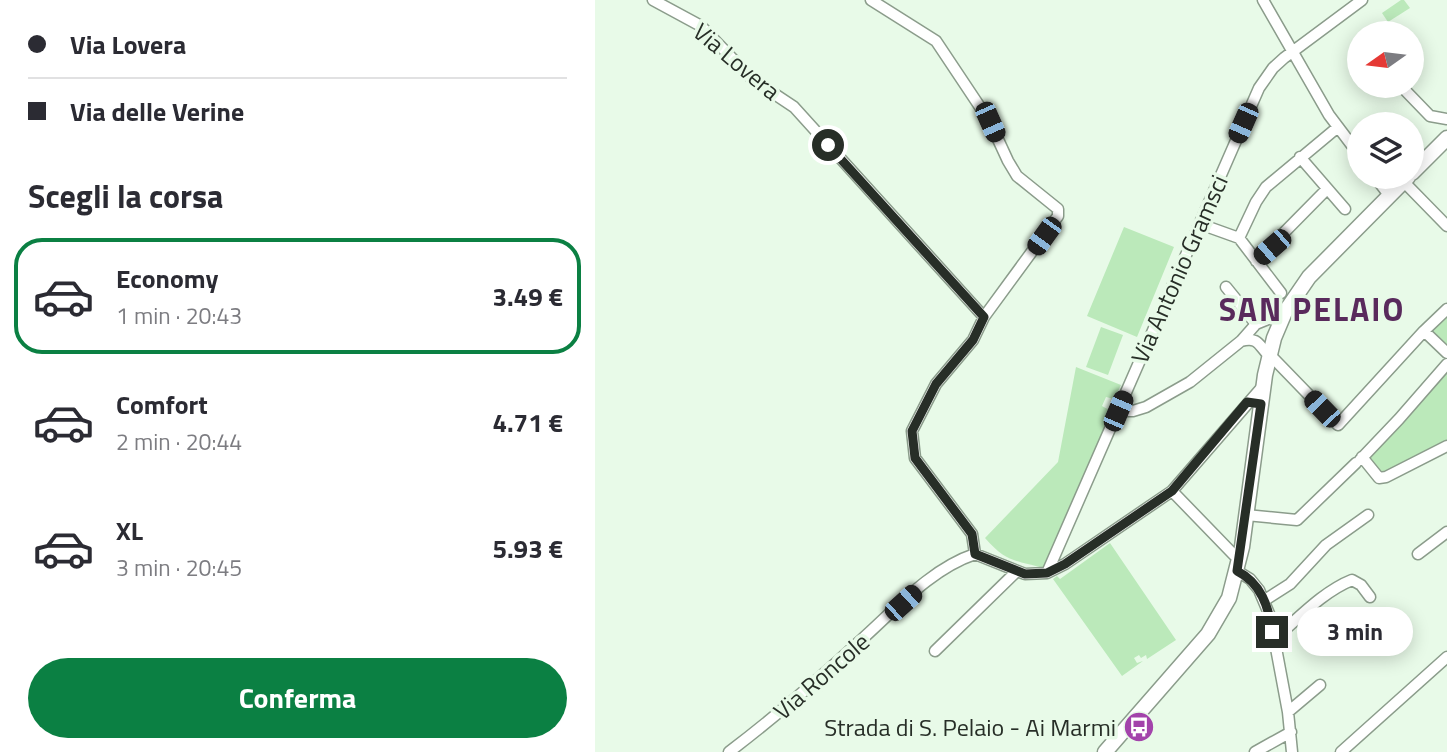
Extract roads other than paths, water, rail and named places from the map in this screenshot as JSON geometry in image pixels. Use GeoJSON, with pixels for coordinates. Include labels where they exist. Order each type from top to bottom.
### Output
{"type":"FeatureCollection","features":[{"type":"Feature","properties":{"kind":"main road"},"geometry":{"type":"LineString","coordinates":[[1424,161],[1447,138]]}},
{"type":"Feature","properties":{"kind":"main road"},"geometry":{"type":"LineString","coordinates":[[1105,752],[1208,634],[1229,598],[1239,565],[1246,516],[1254,403],[1263,386],[1269,356],[1285,312],[1308,277],[1395,189]]}},
{"type":"Feature","properties":{"kind":"street","name":"Via Lovera"},"geometry":{"type":"LineString","coordinates":[[653,0],[701,26],[752,79],[794,107],[984,317]]}},
{"type":"Feature","properties":{"kind":"street"},"geometry":{"type":"LineString","coordinates":[[871,0],[936,41],[990,122],[1017,176],[1058,209],[1058,216],[984,317],[973,340],[936,384],[912,431],[915,458],[972,534],[975,554],[1025,574],[1047,573],[1065,564],[1172,491],[1254,403]]}},
{"type":"Feature","properties":{"kind":"street"},"geometry":{"type":"LineString","coordinates":[[1263,0],[1292,52],[1347,139]]}},
{"type":"Feature","properties":{"kind":"street","name":"Via Antonio Gramsci"},"geometry":{"type":"LineString","coordinates":[[1047,573],[1259,88],[1273,68],[1362,0]]}},
{"type":"Feature","properties":{"kind":"street"},"geometry":{"type":"LineString","coordinates":[[1413,98],[1430,116],[1447,119]]}},
{"type":"Feature","properties":{"kind":"street"},"geometry":{"type":"LineString","coordinates":[[1239,238],[1266,187],[1338,127]]}},
{"type":"Feature","properties":{"kind":"street"},"geometry":{"type":"LineString","coordinates":[[1300,157],[1345,209]]}},
{"type":"Feature","properties":{"kind":"street"},"geometry":{"type":"LineString","coordinates":[[1256,261],[1327,189]]}},
{"type":"Feature","properties":{"kind":"street"},"geometry":{"type":"LineString","coordinates":[[1384,189],[1389,195]]}},
{"type":"Feature","properties":{"kind":"street"},"geometry":{"type":"LineString","coordinates":[[1418,189],[1447,226]]}},
{"type":"Feature","properties":{"kind":"street"},"geometry":{"type":"LineString","coordinates":[[1200,224],[1239,238],[1281,293]]}},
{"type":"Feature","properties":{"kind":"street"},"geometry":{"type":"LineString","coordinates":[[1226,287],[1256,324]]}},
{"type":"Feature","properties":{"kind":"street"},"geometry":{"type":"LineString","coordinates":[[1247,340],[1262,347],[1338,425],[1447,309]]}},
{"type":"Feature","properties":{"kind":"street"},"geometry":{"type":"LineString","coordinates":[[1118,411],[1133,411],[1146,407],[1190,382],[1247,340],[1256,324],[1285,312]]}},
{"type":"Feature","properties":{"kind":"street"},"geometry":{"type":"LineString","coordinates":[[1424,331],[1447,353]]}},
{"type":"Feature","properties":{"kind":"street"},"geometry":{"type":"LineString","coordinates":[[1247,340],[1263,340],[1276,334]]}},
{"type":"Feature","properties":{"kind":"street"},"geometry":{"type":"LineString","coordinates":[[1246,516],[1297,520],[1399,419],[1447,365]]}},
{"type":"Feature","properties":{"kind":"street"},"geometry":{"type":"LineString","coordinates":[[1359,460],[1379,478],[1386,477],[1447,446]]}},
{"type":"Feature","properties":{"kind":"street"},"geometry":{"type":"LineString","coordinates":[[1172,491],[1227,548],[1265,600],[1288,712],[1293,752]]}},
{"type":"Feature","properties":{"kind":"street"},"geometry":{"type":"LineString","coordinates":[[1265,600],[1290,584],[1326,545],[1368,515]]}},
{"type":"Feature","properties":{"kind":"street"},"geometry":{"type":"LineString","coordinates":[[1418,554],[1447,532]]}},
{"type":"Feature","properties":{"kind":"street","name":"Via Roncole"},"geometry":{"type":"LineString","coordinates":[[729,752],[782,712],[923,585],[956,560],[975,554]]}},
{"type":"Feature","properties":{"kind":"street"},"geometry":{"type":"LineString","coordinates":[[935,651],[1017,570]]}},
{"type":"Feature","properties":{"kind":"street"},"geometry":{"type":"LineString","coordinates":[[1273,640],[1345,583],[1352,580],[1361,585],[1370,597]]}},
{"type":"Feature","properties":{"kind":"street"},"geometry":{"type":"LineString","coordinates":[[1341,752],[1447,657]]}},
{"type":"Feature","properties":{"kind":"street"},"geometry":{"type":"LineString","coordinates":[[1288,712],[1320,685]]}},
{"type":"Feature","properties":{"kind":"street"},"geometry":{"type":"LineString","coordinates":[[1255,752],[1291,732]]}},
{"type":"Feature","properties":{"kind":"place","name":"Strada di S. Pelaio - Ai Marmi"},"geometry":{"type":"Point","coordinates":[1139,727]}},
{"type":"Feature","properties":{"kind":"district","name":"SAN PELAIO"},"geometry":{"type":"Point","coordinates":[1312,309]}}]}
